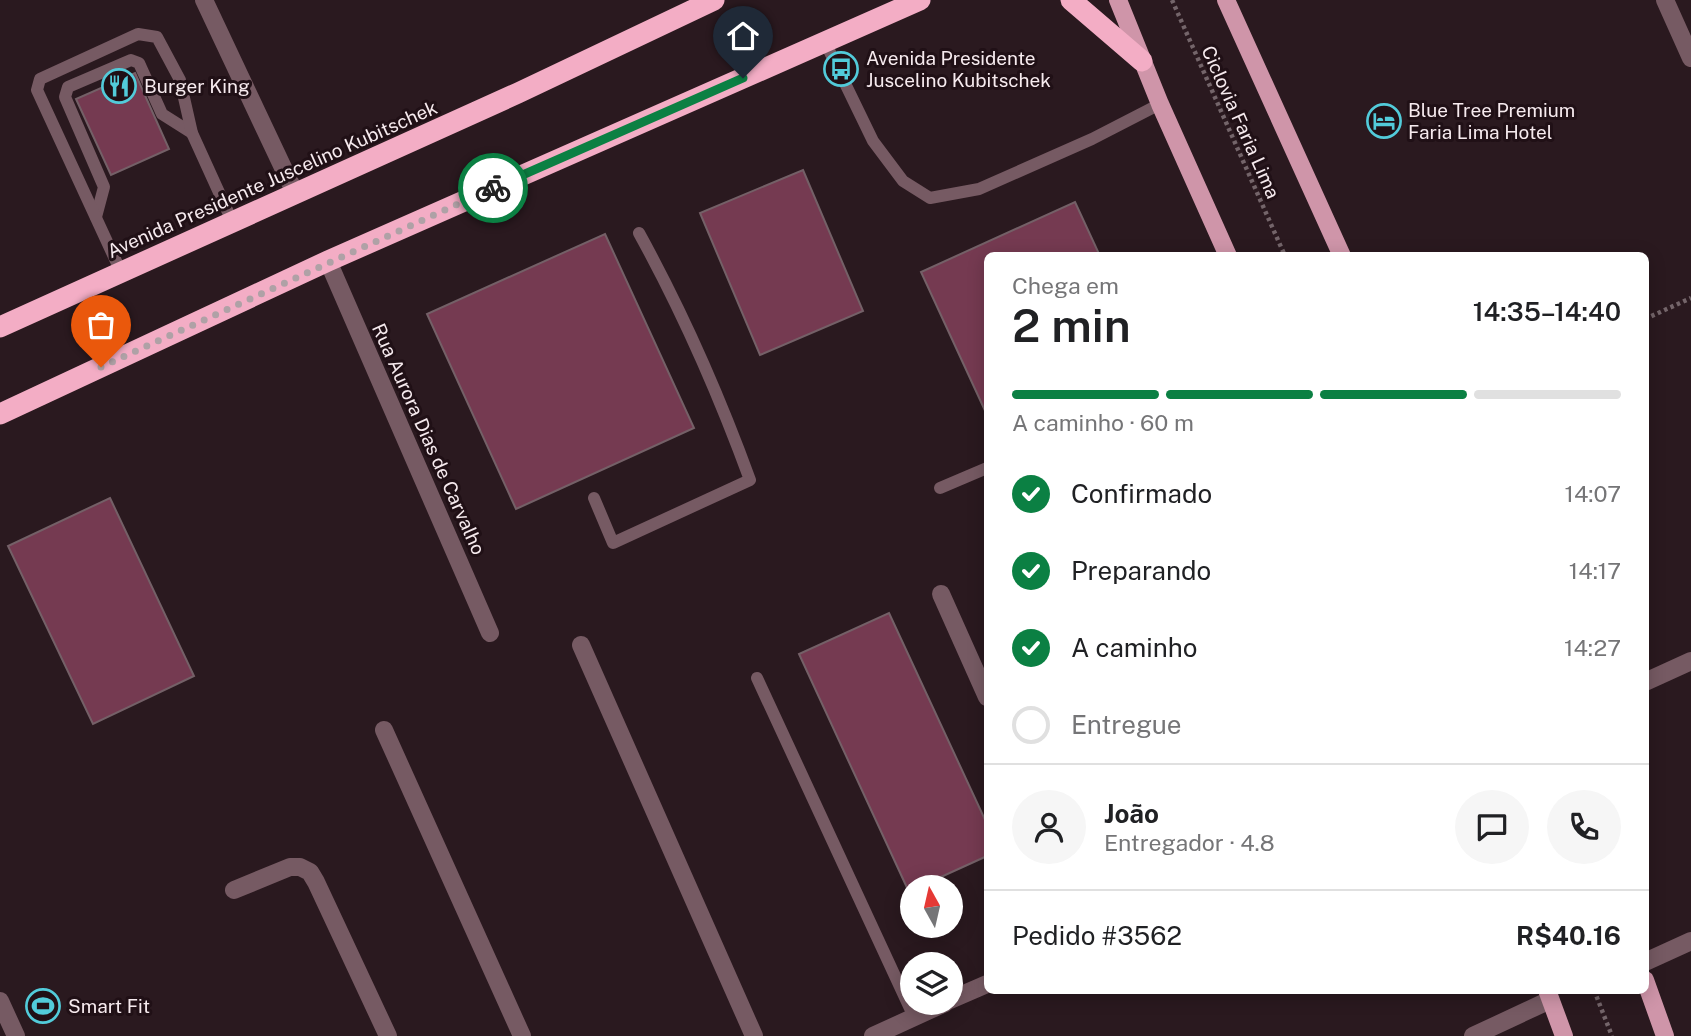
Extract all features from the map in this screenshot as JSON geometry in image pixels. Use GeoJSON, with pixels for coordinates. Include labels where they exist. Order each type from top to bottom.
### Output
{"type":"FeatureCollection","features":[{"type":"Feature","properties":{"kind":"highway"},"geometry":{"type":"LineString","coordinates":[[0,414],[328,261],[920,0]]}},
{"type":"Feature","properties":{"kind":"highway"},"geometry":{"type":"LineString","coordinates":[[1071,0],[1142,61]]}},
{"type":"Feature","properties":{"kind":"highway","name":"Avenida Presidente Juscelino Kubitschek"},"geometry":{"type":"LineString","coordinates":[[0,327],[704,2]]}},
{"type":"Feature","properties":{"kind":"main road"},"geometry":{"type":"LineString","coordinates":[[1118,0],[1160,104],[1226,252]]}},
{"type":"Feature","properties":{"kind":"main road"},"geometry":{"type":"LineString","coordinates":[[1226,0],[1340,252]]}},
{"type":"Feature","properties":{"kind":"main road"},"geometry":{"type":"LineString","coordinates":[[1649,991],[1665,1036]]}},
{"type":"Feature","properties":{"kind":"main road"},"geometry":{"type":"LineString","coordinates":[[1548,995],[1564,1036]]}},
{"type":"Feature","properties":{"kind":"street"},"geometry":{"type":"LineString","coordinates":[[204,0],[295,193]]}},
{"type":"Feature","properties":{"kind":"street"},"geometry":{"type":"LineString","coordinates":[[1665,0],[1691,58]]}},
{"type":"Feature","properties":{"kind":"street","name":"Rua Aurora Dias de Carvalho"},"geometry":{"type":"LineString","coordinates":[[328,261],[490,633]]}},
{"type":"Feature","properties":{"kind":"street"},"geometry":{"type":"LineString","coordinates":[[941,594],[984,690]]}},
{"type":"Feature","properties":{"kind":"street"},"geometry":{"type":"LineString","coordinates":[[581,645],[754,1036]]}},
{"type":"Feature","properties":{"kind":"street"},"geometry":{"type":"LineString","coordinates":[[1649,680],[1691,661]]}},
{"type":"Feature","properties":{"kind":"street"},"geometry":{"type":"LineString","coordinates":[[384,730],[522,1036]]}},
{"type":"Feature","properties":{"kind":"street"},"geometry":{"type":"LineString","coordinates":[[234,890],[290,867],[300,867],[310,872],[331,910],[388,1036]]}},
{"type":"Feature","properties":{"kind":"street"},"geometry":{"type":"LineString","coordinates":[[1649,960],[1690,945]]}},
{"type":"Feature","properties":{"kind":"street"},"geometry":{"type":"LineString","coordinates":[[963,994],[984,985]]}},
{"type":"Feature","properties":{"kind":"street"},"geometry":{"type":"LineString","coordinates":[[1473,1036],[1548,995]]}},
{"type":"Feature","properties":{"kind":"street"},"geometry":{"type":"LineString","coordinates":[[0,1000],[16,1036]]}},
{"type":"Feature","properties":{"kind":"street"},"geometry":{"type":"LineString","coordinates":[[873,1036],[918,1015]]}},
{"type":"Feature","properties":{"kind":"lane"},"geometry":{"type":"LineString","coordinates":[[121,272],[37,90],[40,79],[138,34],[157,37],[180,80],[192,133],[233,221]]}},
{"type":"Feature","properties":{"kind":"lane"},"geometry":{"type":"LineString","coordinates":[[825,42],[873,141],[903,181],[930,198],[979,189],[1092,139],[1160,104]]}},
{"type":"Feature","properties":{"kind":"lane"},"geometry":{"type":"LineString","coordinates":[[96,217],[104,187],[65,97],[68,87],[131,60],[139,63],[162,114],[192,133]]}},
{"type":"Feature","properties":{"kind":"lane"},"geometry":{"type":"LineString","coordinates":[[594,498],[613,544],[750,480],[719,394],[673,293],[639,233]]}},
{"type":"Feature","properties":{"kind":"lane"},"geometry":{"type":"LineString","coordinates":[[940,488],[984,469]]}},
{"type":"Feature","properties":{"kind":"lane"},"geometry":{"type":"LineString","coordinates":[[757,678],[914,1017]]}},
{"type":"Feature","properties":{"kind":"path","name":"Ciclovia Faria Lima"},"geometry":{"type":"LineString","coordinates":[[1172,0],[1283,252]]}},
{"type":"Feature","properties":{"kind":"path"},"geometry":{"type":"LineString","coordinates":[[1649,317],[1691,298]]}},
{"type":"Feature","properties":{"kind":"path"},"geometry":{"type":"LineString","coordinates":[[1596,994],[1612,1036]]}},
{"type":"Feature","properties":{"kind":"building"},"geometry":{"type":"Polygon","coordinates":[[[135,73],[169,149],[111,175],[76,99],[135,73]]]}},
{"type":"Feature","properties":{"kind":"building"},"geometry":{"type":"Polygon","coordinates":[[[803,170],[863,311],[760,355],[700,213],[803,170]]]}},
{"type":"Feature","properties":{"kind":"building"},"geometry":{"type":"Polygon","coordinates":[[[1075,202],[1098,252],[984,252],[984,408],[921,272],[1075,202]]]}},
{"type":"Feature","properties":{"kind":"building"},"geometry":{"type":"Polygon","coordinates":[[[605,234],[694,428],[516,509],[427,314],[605,234]]]}},
{"type":"Feature","properties":{"kind":"building"},"geometry":{"type":"Polygon","coordinates":[[[110,498],[194,676],[93,724],[8,546],[110,498]]]}},
{"type":"Feature","properties":{"kind":"building"},"geometry":{"type":"Polygon","coordinates":[[[889,613],[984,818],[984,857],[945,875],[901,875],[799,654],[889,613]]]}},
{"type":"Feature","properties":{"kind":"way so far"},"geometry":{"type":"LineString","coordinates":[[101,367],[328,261],[493,188]]}},
{"type":"Feature","properties":{"kind":"place","name":"Avenida Presidente Juscelino Kubitschek"},"geometry":{"type":"Point","coordinates":[841,69]}},
{"type":"Feature","properties":{"kind":"place","name":"Burger King"},"geometry":{"type":"Point","coordinates":[119,86]}},
{"type":"Feature","properties":{"kind":"place","name":"Blue Tree Premium Faria Lima Hotel"},"geometry":{"type":"Point","coordinates":[1384,121]}},
{"type":"Feature","properties":{"kind":"place","name":"Smart Fit"},"geometry":{"type":"Point","coordinates":[43,1006]}},
{"type":"Feature","properties":{"kind":"route"},"geometry":{"type":"LineString","coordinates":[[493,188],[743,78]]}}]}
